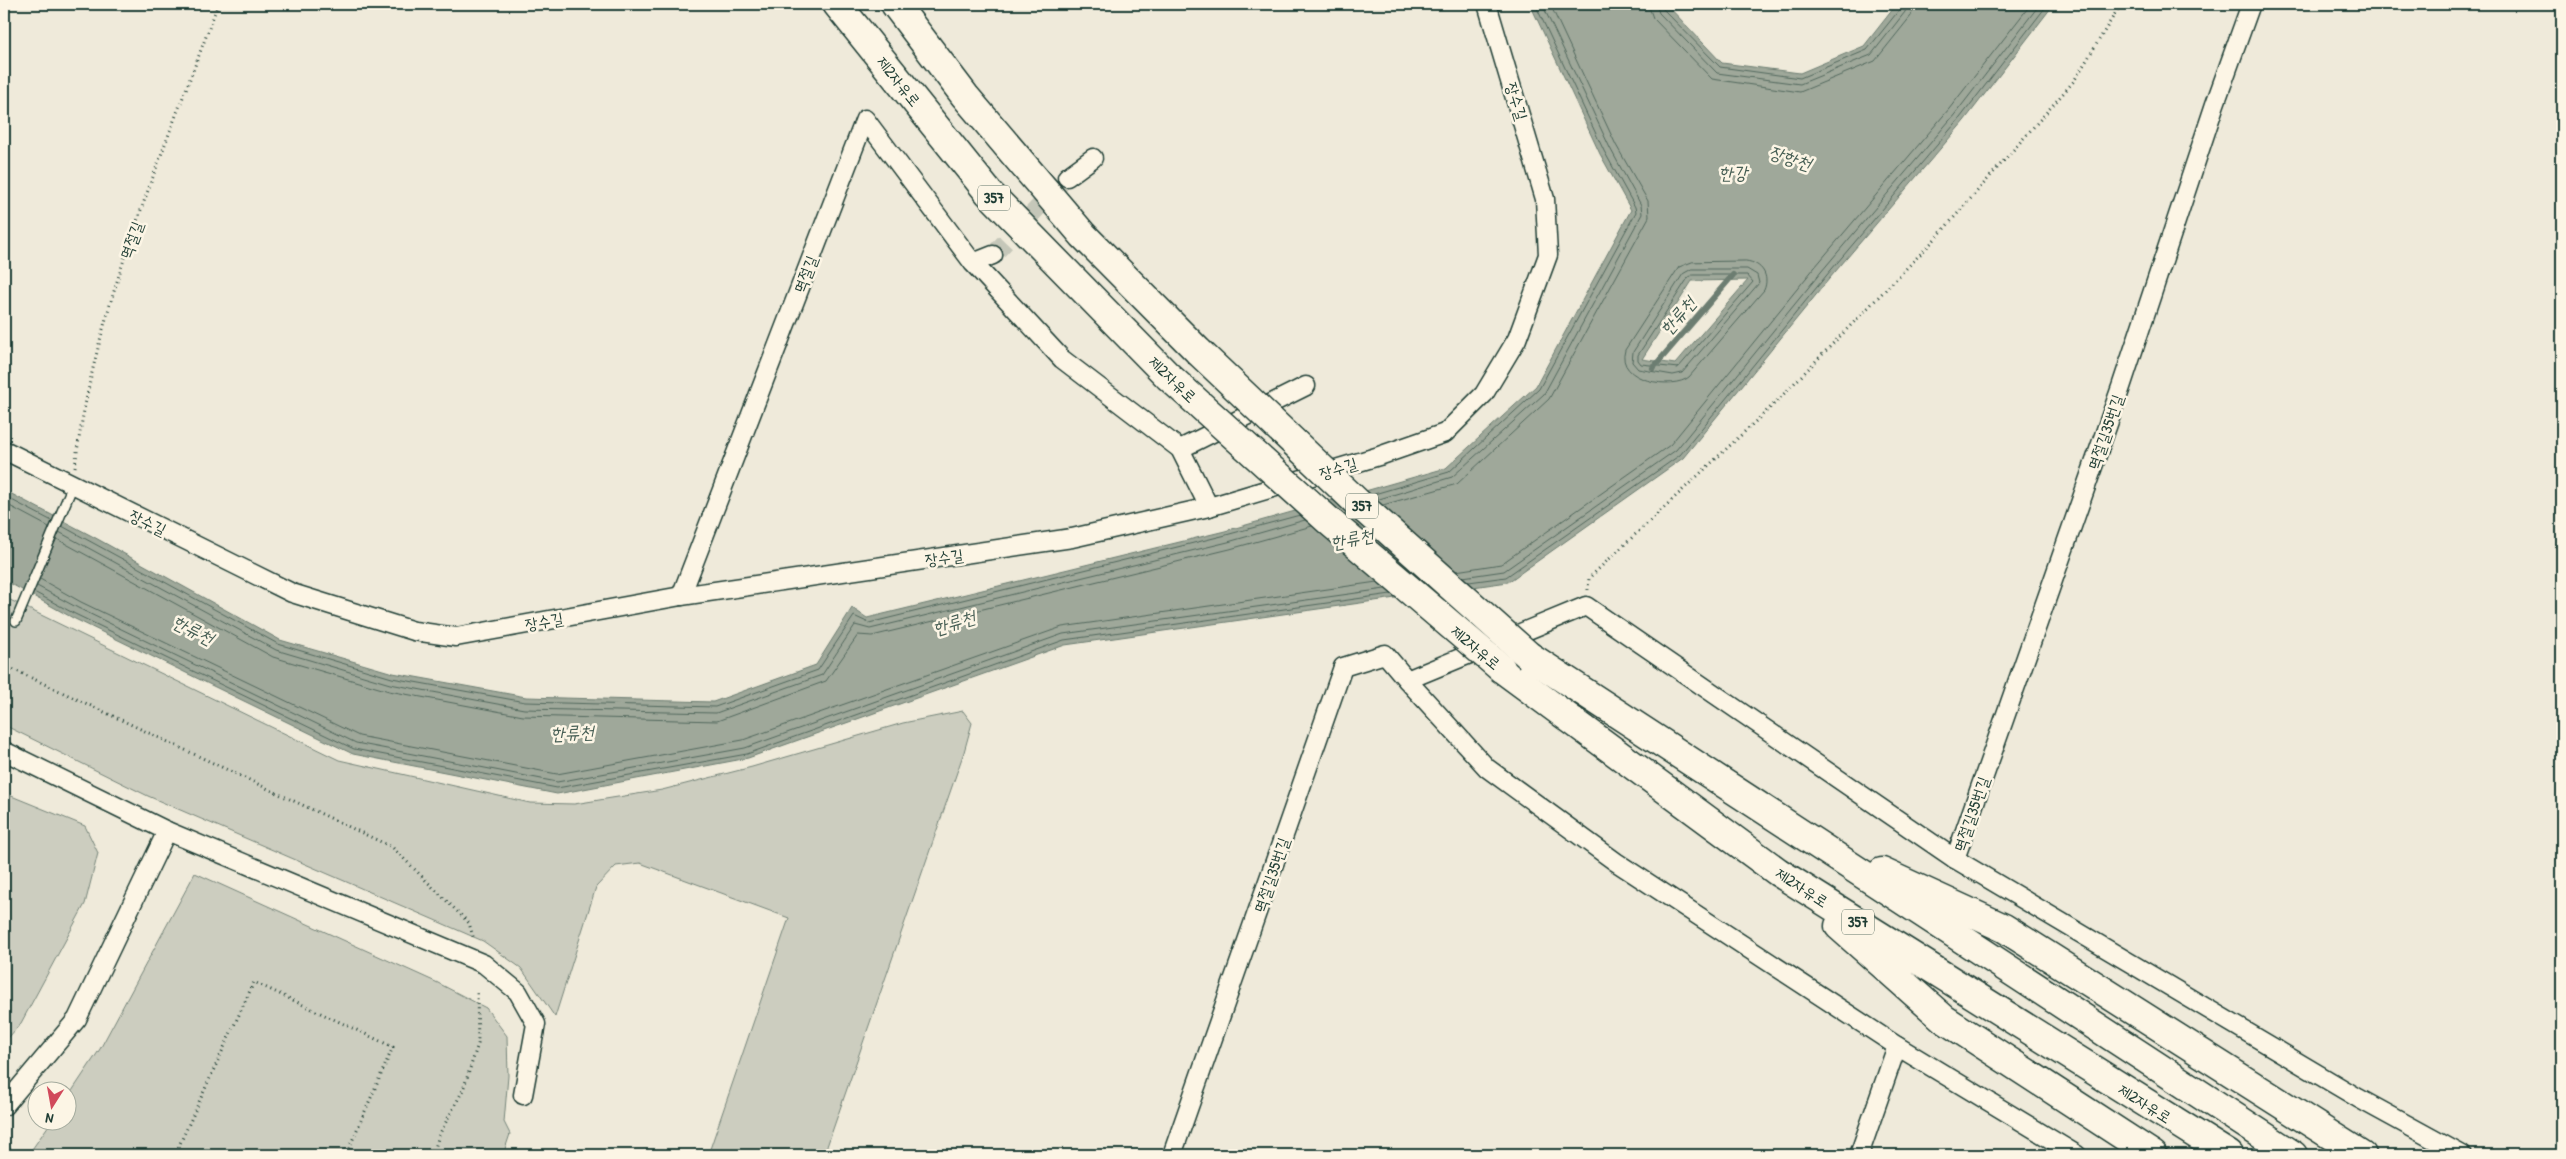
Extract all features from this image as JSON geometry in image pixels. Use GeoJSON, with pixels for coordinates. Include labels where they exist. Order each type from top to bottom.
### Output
{"type":"FeatureCollection","features":[{"type":"Feature","properties":{"kind":"highway","name":"제2자유로"},"geometry":{"type":"LineString","coordinates":[[837,4],[989,193],[1168,376],[1330,522],[1501,668],[1778,872],[2229,1155]]}},
{"type":"Feature","properties":{"kind":"highway","name":"357"},"geometry":{"type":"LineString","coordinates":[[895,4],[965,96],[1083,235],[1199,352],[1360,505],[1529,656],[1793,830]]}},
{"type":"Feature","properties":{"kind":"highway"},"geometry":{"type":"LineString","coordinates":[[1793,830],[2293,1155]]}},
{"type":"Feature","properties":{"kind":"highway"},"geometry":{"type":"LineString","coordinates":[[1793,830],[2004,928],[2362,1155]]}},
{"type":"Feature","properties":{"kind":"highway"},"geometry":{"type":"LineString","coordinates":[[1778,872],[1944,1019],[2153,1155]]}},
{"type":"Feature","properties":{"kind":"street","name":"장수길"},"geometry":{"type":"LineString","coordinates":[[4,450],[292,593],[414,631],[456,637],[681,596],[1072,538],[1209,507],[1379,456],[1445,433],[1484,394],[1517,339],[1548,255],[1545,199],[1486,4]]}},
{"type":"Feature","properties":{"kind":"street","name":"멱절길35번길"},"geometry":{"type":"LineString","coordinates":[[1955,859],[2121,387],[2215,104],[2251,4]]}},
{"type":"Feature","properties":{"kind":"street","name":"멱절길"},"geometry":{"type":"LineString","coordinates":[[681,596],[865,119],[973,263]]}},
{"type":"Feature","properties":{"kind":"street"},"geometry":{"type":"LineString","coordinates":[[1067,177],[1093,158]]}},
{"type":"Feature","properties":{"kind":"street"},"geometry":{"type":"LineString","coordinates":[[992,255],[973,263],[1062,359],[1180,449],[1209,507]]}},
{"type":"Feature","properties":{"kind":"street"},"geometry":{"type":"LineString","coordinates":[[1180,449],[1306,386]]}},
{"type":"Feature","properties":{"kind":"street"},"geometry":{"type":"LineString","coordinates":[[2077,1155],[1897,1046],[1616,862],[1487,768],[1407,680],[1586,606],[1955,859],[2358,1098],[2462,1155]]}},
{"type":"Feature","properties":{"kind":"street","name":"멱절길35번길"},"geometry":{"type":"LineString","coordinates":[[1172,1155],[1344,667],[1386,654],[1407,680]]}},
{"type":"Feature","properties":{"kind":"street"},"geometry":{"type":"LineString","coordinates":[[4,751],[167,831],[484,964],[518,992],[536,1024],[523,1095]]}},
{"type":"Feature","properties":{"kind":"street"},"geometry":{"type":"LineString","coordinates":[[4,1106],[77,1019],[167,831]]}},
{"type":"Feature","properties":{"kind":"street"},"geometry":{"type":"LineString","coordinates":[[1859,1155],[1897,1046]]}},
{"type":"Feature","properties":{"kind":"lane"},"geometry":{"type":"LineString","coordinates":[[16,621],[73,485]]}},
{"type":"Feature","properties":{"kind":"path","name":"멱절길"},"geometry":{"type":"LineString","coordinates":[[73,485],[81,420],[116,281],[218,4]]}},
{"type":"Feature","properties":{"kind":"path"},"geometry":{"type":"LineString","coordinates":[[1586,606],[1589,578],[1772,406],[1936,238],[2074,81],[2121,4]]}},
{"type":"Feature","properties":{"kind":"path"},"geometry":{"type":"LineString","coordinates":[[4,666],[392,847],[469,923],[474,944]]}},
{"type":"Feature","properties":{"kind":"path"},"geometry":{"type":"LineString","coordinates":[[188,1155],[177,1150],[254,982],[393,1047],[346,1155]]}},
{"type":"Feature","properties":{"kind":"path"},"geometry":{"type":"LineString","coordinates":[[433,1155],[439,1135],[463,1090],[478,1044],[478,991]]}},
{"type":"Feature","properties":{"kind":"path"},"geometry":{"type":"LineString","coordinates":[[10,1149],[15,1155]]}},
{"type":"Feature","properties":{"kind":"shaded area"},"geometry":{"type":"Polygon","coordinates":[[[4,597],[339,760],[530,803],[574,804],[662,790],[752,767],[903,723],[963,711],[972,723],[964,752],[824,1155],[708,1155],[789,918],[640,863],[616,866],[596,887],[555,1017],[521,968],[483,941],[148,796],[4,725],[4,597]]]}},
{"type":"Feature","properties":{"kind":"shaded area"},"geometry":{"type":"Polygon","coordinates":[[[4,793],[85,826],[98,853],[85,904],[21,1023],[4,1043],[4,793]]]}},
{"type":"Feature","properties":{"kind":"shaded area"},"geometry":{"type":"Polygon","coordinates":[[[195,873],[438,983],[486,1008],[507,1036],[508,1076],[504,1122],[510,1134],[503,1155],[28,1155],[44,1132],[78,1132],[78,1082],[100,1049],[195,873]]]}},
{"type":"Feature","properties":{"kind":"water"},"geometry":{"type":"Polygon","coordinates":[[[1530,4],[1666,4],[1722,63],[1800,73],[1864,46],[1897,4],[2054,4],[1964,121],[1829,279],[1683,458],[1508,582],[1065,645],[748,758],[557,794],[353,754],[73,618],[4,580],[4,490],[92,536],[280,640],[393,673],[526,697],[713,702],[816,665],[852,608],[867,618],[1225,531],[1446,468],[1536,386],[1631,210],[1600,154],[1530,4]],[[1748,280],[1692,281],[1642,359],[1675,364],[1748,280]]]}},
{"type":"Feature","properties":{"kind":"waterway","name":"한류천"},"geometry":{"type":"LineString","coordinates":[[1653,368],[1733,275]]}},
{"type":"Feature","properties":{"kind":"tunnel"},"geometry":{"type":"LineString","coordinates":[[993,255],[1067,177]]}},
{"type":"Feature","properties":{"kind":"water label","name":"장항천"},"geometry":{"type":"Point","coordinates":[1790,158]}},
{"type":"Feature","properties":{"kind":"water label","name":"한강"},"geometry":{"type":"Point","coordinates":[1733,173]}}]}
